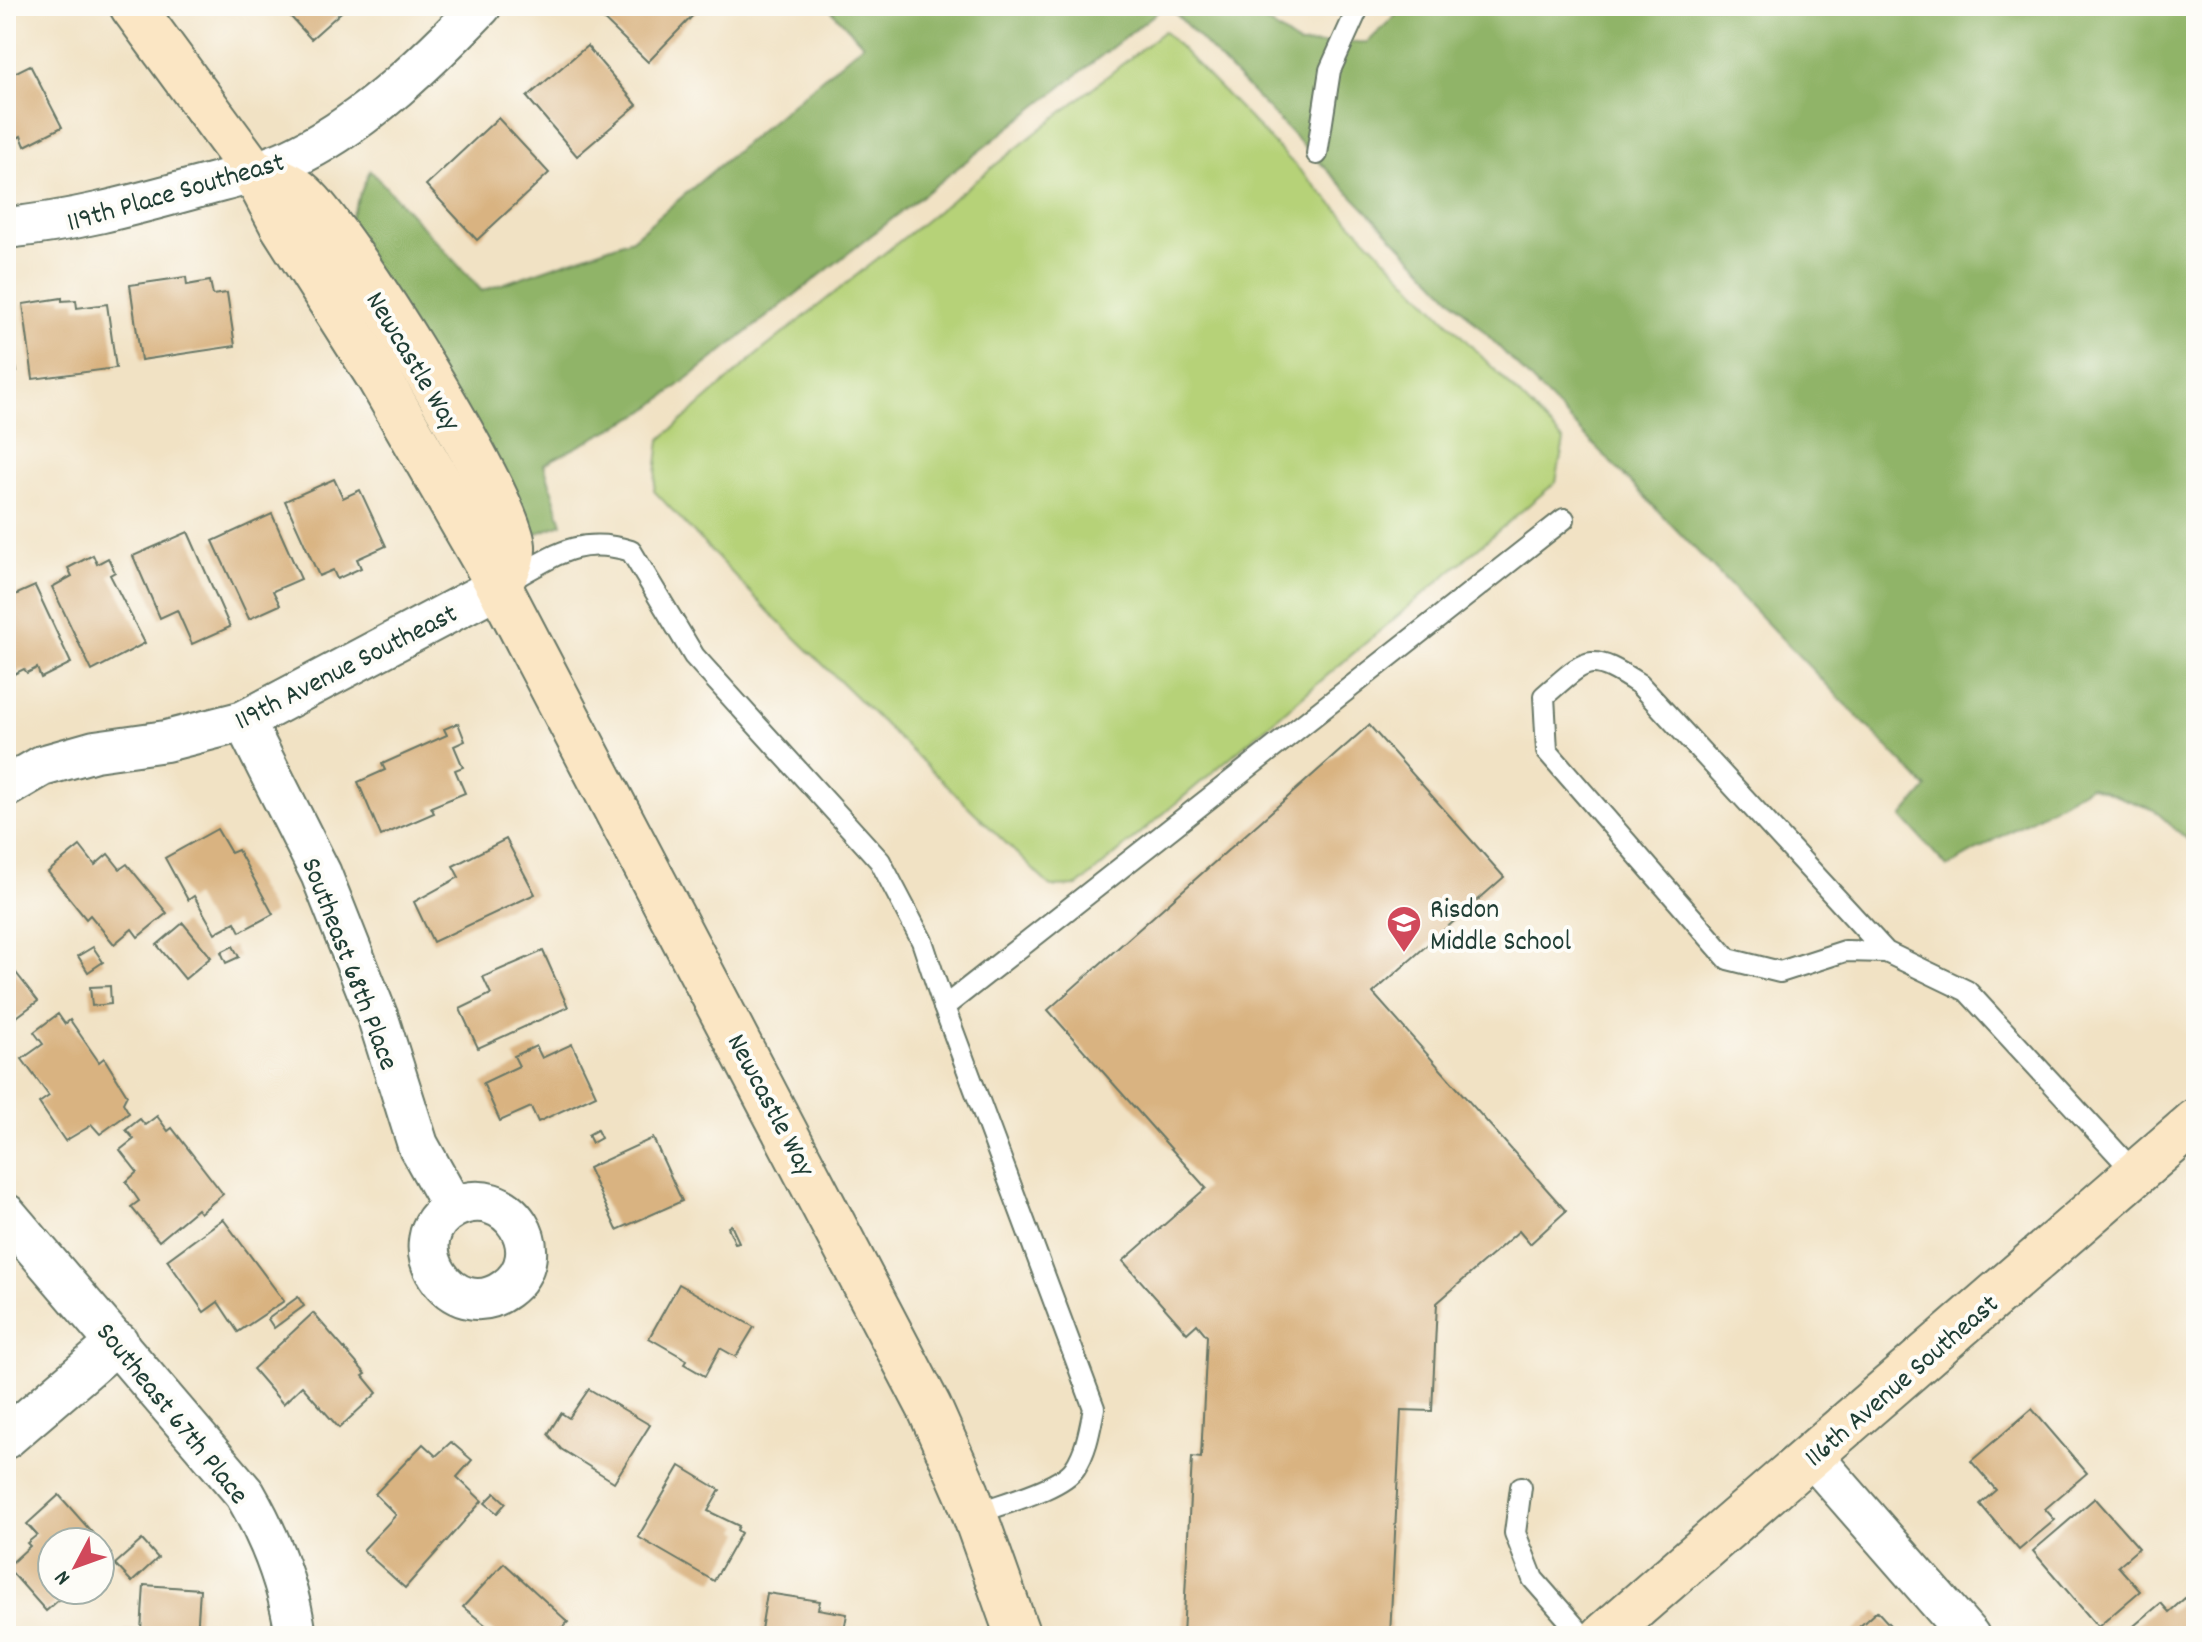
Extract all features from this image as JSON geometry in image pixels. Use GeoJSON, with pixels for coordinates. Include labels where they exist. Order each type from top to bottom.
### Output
{"type":"FeatureCollection","features":[{"type":"Feature","properties":{"kind":"main road","name":"Newcastle Way"},"geometry":{"type":"LineString","coordinates":[[132,6],[254,172],[282,225],[378,376],[499,586],[929,1407],[975,1514],[1018,1636]]}},
{"type":"Feature","properties":{"kind":"main road","name":"116th Avenue Southeast"},"geometry":{"type":"LineString","coordinates":[[1603,1636],[2196,1121]]}},
{"type":"Feature","properties":{"kind":"street","name":"119th Place Southeast"},"geometry":{"type":"LineString","coordinates":[[6,228],[63,223],[254,172],[302,153],[351,123],[481,6]]}},
{"type":"Feature","properties":{"kind":"street","name":"119th Avenue Southeast"},"geometry":{"type":"LineString","coordinates":[[6,787],[42,766],[95,751],[166,741],[244,721],[499,586]]}},
{"type":"Feature","properties":{"kind":"street","name":"Southeast 68th Place"},"geometry":{"type":"LineString","coordinates":[[244,721],[321,874],[378,1018],[418,1145],[453,1208]]}},
{"type":"Feature","properties":{"kind":"street"},"geometry":{"type":"LineString","coordinates":[[479,1201],[496,1205],[511,1214],[521,1228],[526,1244],[525,1261],[515,1295],[474,1299],[450,1291],[433,1272],[429,1239],[436,1223],[453,1208],[479,1201]]}},
{"type":"Feature","properties":{"kind":"street","name":"Southeast 67th Place"},"geometry":{"type":"LineString","coordinates":[[6,1214],[245,1494],[268,1534],[291,1601],[296,1636]]}},
{"type":"Feature","properties":{"kind":"street"},"geometry":{"type":"LineString","coordinates":[[6,1438],[118,1342]]}},
{"type":"Feature","properties":{"kind":"street"},"geometry":{"type":"LineString","coordinates":[[1812,1456],[1969,1636]]}},
{"type":"Feature","properties":{"kind":"lane"},"geometry":{"type":"LineString","coordinates":[[1317,154],[1330,70],[1359,6]]}},
{"type":"Feature","properties":{"kind":"lane"},"geometry":{"type":"LineString","coordinates":[[944,1007],[1564,519]]}},
{"type":"Feature","properties":{"kind":"lane"},"geometry":{"type":"LineString","coordinates":[[499,586],[583,544],[604,543],[631,551],[694,656],[880,861],[922,941],[1094,1408],[1085,1447],[1075,1469],[1062,1481],[975,1514]]}},
{"type":"Feature","properties":{"kind":"lane"},"geometry":{"type":"LineString","coordinates":[[1886,952],[1845,951],[1780,972],[1728,959],[1547,751],[1544,696],[1581,664],[1604,662],[1639,684],[1886,952],[1967,991],[2136,1174]]}},
{"type":"Feature","properties":{"kind":"lane"},"geometry":{"type":"LineString","coordinates":[[1521,1487],[1515,1533],[1533,1579],[1583,1636]]}},
{"type":"Feature","properties":{"kind":"green space"},"geometry":{"type":"Polygon","coordinates":[[[827,6],[1165,6],[646,411],[544,464],[562,524],[508,544],[337,250],[370,170],[482,291],[632,239],[863,44],[827,6]]]}},
{"type":"Feature","properties":{"kind":"green space"},"geometry":{"type":"Polygon","coordinates":[[[1168,6],[1243,6],[1300,45],[1368,42],[1405,6],[2196,6],[2196,847],[2154,810],[2090,786],[1947,867],[1902,817],[1927,788],[1168,6]]]}},
{"type":"Feature","properties":{"kind":"green space"},"geometry":{"type":"Polygon","coordinates":[[[1164,31],[1564,441],[1556,482],[1078,886],[1051,887],[770,613],[654,491],[660,440],[760,352],[1164,31]]]}},
{"type":"Feature","properties":{"kind":"building"},"geometry":{"type":"Polygon","coordinates":[[[281,6],[348,6],[311,39],[281,6]]]}},
{"type":"Feature","properties":{"kind":"building"},"geometry":{"type":"Polygon","coordinates":[[[596,6],[702,6],[648,62],[593,9],[596,6]]]}},
{"type":"Feature","properties":{"kind":"building"},"geometry":{"type":"Polygon","coordinates":[[[587,46],[637,105],[577,156],[527,97],[587,46]]]}},
{"type":"Feature","properties":{"kind":"building"},"geometry":{"type":"Polygon","coordinates":[[[30,65],[62,127],[25,146],[21,136],[6,144],[6,77],[30,65]]]}},
{"type":"Feature","properties":{"kind":"building"},"geometry":{"type":"Polygon","coordinates":[[[498,118],[549,173],[477,240],[426,185],[498,118]]]}},
{"type":"Feature","properties":{"kind":"building"},"geometry":{"type":"Polygon","coordinates":[[[186,277],[187,285],[210,281],[213,295],[227,293],[235,346],[141,360],[130,285],[186,277]]]}},
{"type":"Feature","properties":{"kind":"building"},"geometry":{"type":"Polygon","coordinates":[[[62,298],[62,301],[76,300],[77,308],[107,304],[116,368],[33,379],[23,304],[62,298]]]}},
{"type":"Feature","properties":{"kind":"building"},"geometry":{"type":"Polygon","coordinates":[[[6,316],[17,372],[6,374],[6,316]]]}},
{"type":"Feature","properties":{"kind":"building"},"geometry":{"type":"Polygon","coordinates":[[[334,479],[343,498],[360,490],[386,546],[357,559],[361,568],[337,579],[333,570],[319,576],[285,501],[334,479]]]}},
{"type":"Feature","properties":{"kind":"building"},"geometry":{"type":"Polygon","coordinates":[[[272,514],[301,579],[273,591],[280,605],[249,619],[213,541],[272,514]]]}},
{"type":"Feature","properties":{"kind":"building"},"geometry":{"type":"Polygon","coordinates":[[[188,532],[230,627],[192,644],[177,610],[160,618],[133,556],[188,532]]]}},
{"type":"Feature","properties":{"kind":"building"},"geometry":{"type":"Polygon","coordinates":[[[93,555],[97,564],[108,558],[115,572],[110,575],[145,643],[92,671],[52,587],[72,576],[68,568],[93,555]]]}},
{"type":"Feature","properties":{"kind":"building"},"geometry":{"type":"Polygon","coordinates":[[[35,586],[71,663],[41,678],[37,668],[27,673],[24,669],[6,678],[6,599],[35,586]]]}},
{"type":"Feature","properties":{"kind":"building"},"geometry":{"type":"Polygon","coordinates":[[[458,723],[465,741],[454,746],[463,767],[455,770],[465,793],[431,807],[434,813],[381,836],[358,782],[385,770],[382,764],[447,735],[444,729],[458,723]]]}},
{"type":"Feature","properties":{"kind":"building"},"geometry":{"type":"Polygon","coordinates":[[[1369,725],[1504,877],[1373,993],[1566,1211],[1530,1244],[1519,1231],[1437,1303],[1432,1411],[1401,1410],[1390,1636],[1183,1636],[1192,1457],[1201,1458],[1207,1336],[1197,1324],[1187,1333],[1123,1261],[1206,1188],[1048,1010],[1369,725]]]}},
{"type":"Feature","properties":{"kind":"building"},"geometry":{"type":"Polygon","coordinates":[[[217,829],[231,853],[238,850],[273,914],[240,932],[235,922],[215,933],[194,896],[188,900],[165,858],[217,829]]]}},
{"type":"Feature","properties":{"kind":"building"},"geometry":{"type":"Polygon","coordinates":[[[506,839],[535,894],[433,942],[414,902],[459,877],[453,866],[506,839]]]}},
{"type":"Feature","properties":{"kind":"building"},"geometry":{"type":"Polygon","coordinates":[[[80,846],[95,865],[108,854],[120,869],[127,864],[167,913],[138,937],[132,929],[114,944],[90,915],[86,919],[48,872],[80,846]]]}},
{"type":"Feature","properties":{"kind":"building"},"geometry":{"type":"Polygon","coordinates":[[[183,923],[211,957],[185,979],[157,945],[183,923]]]}},
{"type":"Feature","properties":{"kind":"building"},"geometry":{"type":"Polygon","coordinates":[[[233,946],[239,957],[226,963],[221,952],[233,946]]]}},
{"type":"Feature","properties":{"kind":"building"},"geometry":{"type":"Polygon","coordinates":[[[93,947],[103,962],[88,972],[78,956],[93,947]]]}},
{"type":"Feature","properties":{"kind":"building"},"geometry":{"type":"Polygon","coordinates":[[[543,951],[568,1007],[478,1048],[460,1009],[491,994],[483,977],[543,951]]]}},
{"type":"Feature","properties":{"kind":"building"},"geometry":{"type":"Polygon","coordinates":[[[6,960],[38,1001],[6,1025],[6,960]]]}},
{"type":"Feature","properties":{"kind":"building"},"geometry":{"type":"Polygon","coordinates":[[[110,986],[111,1004],[92,1006],[90,987],[110,986]]]}},
{"type":"Feature","properties":{"kind":"building"},"geometry":{"type":"Polygon","coordinates":[[[58,1014],[65,1024],[70,1020],[99,1062],[104,1058],[127,1095],[123,1103],[129,1113],[100,1134],[92,1125],[65,1141],[39,1103],[49,1096],[22,1059],[43,1044],[34,1032],[58,1014]]]}},
{"type":"Feature","properties":{"kind":"building"},"geometry":{"type":"Polygon","coordinates":[[[572,1044],[596,1095],[538,1122],[531,1107],[500,1121],[483,1083],[519,1066],[514,1056],[536,1046],[542,1058],[572,1044]]]}},
{"type":"Feature","properties":{"kind":"building"},"geometry":{"type":"Polygon","coordinates":[[[157,1116],[168,1131],[172,1128],[223,1194],[200,1213],[197,1209],[159,1241],[131,1207],[139,1201],[126,1182],[137,1172],[120,1150],[134,1139],[126,1130],[140,1119],[145,1125],[157,1116]]]}},
{"type":"Feature","properties":{"kind":"building"},"geometry":{"type":"Polygon","coordinates":[[[597,1130],[601,1138],[592,1143],[588,1135],[597,1130]]]}},
{"type":"Feature","properties":{"kind":"building"},"geometry":{"type":"Polygon","coordinates":[[[653,1138],[682,1201],[617,1230],[588,1168],[653,1138]]]}},
{"type":"Feature","properties":{"kind":"building"},"geometry":{"type":"Polygon","coordinates":[[[223,1219],[284,1301],[238,1332],[218,1302],[204,1312],[167,1260],[223,1219]]]}},
{"type":"Feature","properties":{"kind":"building"},"geometry":{"type":"Polygon","coordinates":[[[731,1225],[739,1242],[735,1243],[728,1227],[731,1225]]]}},
{"type":"Feature","properties":{"kind":"building"},"geometry":{"type":"Polygon","coordinates":[[[679,1284],[754,1327],[736,1357],[720,1348],[705,1376],[684,1364],[687,1360],[649,1338],[679,1284]]]}},
{"type":"Feature","properties":{"kind":"building"},"geometry":{"type":"Polygon","coordinates":[[[298,1297],[304,1306],[274,1328],[268,1319],[298,1297]]]}},
{"type":"Feature","properties":{"kind":"building"},"geometry":{"type":"Polygon","coordinates":[[[313,1313],[366,1374],[363,1376],[377,1393],[339,1428],[302,1386],[283,1404],[253,1369],[313,1313]]]}},
{"type":"Feature","properties":{"kind":"building"},"geometry":{"type":"Polygon","coordinates":[[[589,1389],[650,1425],[614,1482],[561,1449],[548,1434],[561,1413],[569,1418],[589,1389]]]}},
{"type":"Feature","properties":{"kind":"building"},"geometry":{"type":"Polygon","coordinates":[[[2032,1409],[2087,1473],[2045,1509],[2055,1520],[2019,1550],[1980,1504],[1996,1490],[1971,1461],[2032,1409]]]}},
{"type":"Feature","properties":{"kind":"building"},"geometry":{"type":"Polygon","coordinates":[[[451,1442],[472,1460],[457,1477],[482,1501],[405,1588],[363,1550],[396,1515],[375,1494],[423,1444],[436,1456],[451,1442]]]}},
{"type":"Feature","properties":{"kind":"building"},"geometry":{"type":"Polygon","coordinates":[[[680,1466],[720,1490],[708,1511],[739,1526],[737,1530],[741,1533],[714,1581],[638,1537],[680,1466]]]}},
{"type":"Feature","properties":{"kind":"building"},"geometry":{"type":"Polygon","coordinates":[[[495,1493],[506,1503],[497,1513],[485,1503],[495,1493]]]}},
{"type":"Feature","properties":{"kind":"building"},"geometry":{"type":"Polygon","coordinates":[[[59,1495],[86,1526],[36,1526],[36,1534],[27,1524],[59,1495]]]}},
{"type":"Feature","properties":{"kind":"building"},"geometry":{"type":"Polygon","coordinates":[[[2095,1498],[2139,1548],[2118,1566],[2140,1591],[2098,1627],[2033,1551],[2095,1498]]]}},
{"type":"Feature","properties":{"kind":"building"},"geometry":{"type":"Polygon","coordinates":[[[36,1536],[36,1600],[7,1567],[30,1546],[27,1543],[36,1536]]]}},
{"type":"Feature","properties":{"kind":"building"},"geometry":{"type":"Polygon","coordinates":[[[142,1540],[158,1558],[132,1582],[116,1563],[142,1540]]]}},
{"type":"Feature","properties":{"kind":"building"},"geometry":{"type":"Polygon","coordinates":[[[504,1563],[568,1622],[554,1636],[499,1636],[463,1607],[504,1563]]]}},
{"type":"Feature","properties":{"kind":"building"},"geometry":{"type":"Polygon","coordinates":[[[144,1585],[200,1589],[197,1636],[125,1636],[125,1630],[141,1631],[144,1585]]]}},
{"type":"Feature","properties":{"kind":"building"},"geometry":{"type":"Polygon","coordinates":[[[767,1593],[820,1601],[818,1609],[847,1614],[843,1636],[760,1636],[767,1593]]]}},
{"type":"Feature","properties":{"kind":"building"},"geometry":{"type":"Polygon","coordinates":[[[2185,1598],[2196,1610],[2196,1636],[2122,1636],[2161,1603],[2169,1612],[2185,1598]]]}},
{"type":"Feature","properties":{"kind":"building"},"geometry":{"type":"Polygon","coordinates":[[[1877,1611],[1900,1636],[1849,1636],[1877,1611]]]}},
{"type":"Feature","properties":{"kind":"place","name":"Risdon Middle School"},"geometry":{"type":"Point","coordinates":[1404,954]}}]}
